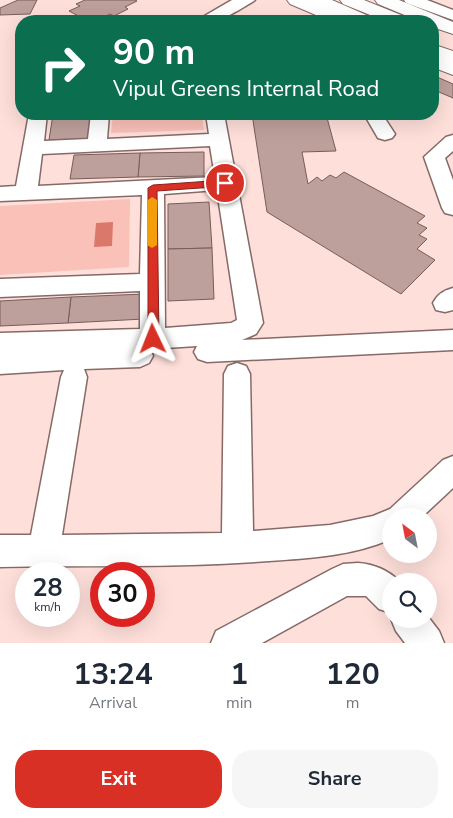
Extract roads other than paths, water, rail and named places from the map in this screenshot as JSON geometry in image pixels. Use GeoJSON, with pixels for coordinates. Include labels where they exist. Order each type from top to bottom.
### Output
{"type":"FeatureCollection","features":[{"type":"Feature","properties":{"kind":"main road"},"geometry":{"type":"LineString","coordinates":[[296,0],[330,15]]}},
{"type":"Feature","properties":{"kind":"main road"},"geometry":{"type":"LineString","coordinates":[[318,0],[353,15]]}},
{"type":"Feature","properties":{"kind":"main road"},"geometry":{"type":"LineString","coordinates":[[349,0],[385,15]]}},
{"type":"Feature","properties":{"kind":"main road"},"geometry":{"type":"LineString","coordinates":[[384,0],[421,15]]}},
{"type":"Feature","properties":{"kind":"main road"},"geometry":{"type":"LineString","coordinates":[[439,22],[453,28]]}},
{"type":"Feature","properties":{"kind":"main road"},"geometry":{"type":"LineString","coordinates":[[439,37],[453,43]]}},
{"type":"Feature","properties":{"kind":"main road"},"geometry":{"type":"LineString","coordinates":[[439,53],[453,58]]}},
{"type":"Feature","properties":{"kind":"main road"},"geometry":{"type":"LineString","coordinates":[[439,63],[453,69]]}},
{"type":"Feature","properties":{"kind":"street"},"geometry":{"type":"LineString","coordinates":[[202,12],[226,9],[247,0]]}},
{"type":"Feature","properties":{"kind":"street"},"geometry":{"type":"LineString","coordinates":[[412,0],[453,15]]}},
{"type":"Feature","properties":{"kind":"street"},"geometry":{"type":"LineString","coordinates":[[26,193],[37,120]]}},
{"type":"Feature","properties":{"kind":"street"},"geometry":{"type":"LineString","coordinates":[[97,144],[99,120]]}},
{"type":"Feature","properties":{"kind":"street"},"geometry":{"type":"LineString","coordinates":[[377,120],[385,134]]}},
{"type":"Feature","properties":{"kind":"street"},"geometry":{"type":"LineString","coordinates":[[32,148],[97,144],[217,129]]}},
{"type":"Feature","properties":{"kind":"street"},"geometry":{"type":"LineString","coordinates":[[128,136],[217,129]]}},
{"type":"Feature","properties":{"kind":"street"},"geometry":{"type":"LineString","coordinates":[[0,343],[153,339],[233,333],[247,327],[250,323],[217,129]]}},
{"type":"Feature","properties":{"kind":"street"},"geometry":{"type":"LineString","coordinates":[[453,141],[434,157],[453,208]]}},
{"type":"Feature","properties":{"kind":"street"},"geometry":{"type":"LineString","coordinates":[[0,194],[225,183]]}},
{"type":"Feature","properties":{"kind":"street"},"geometry":{"type":"LineString","coordinates":[[153,188],[153,339]]}},
{"type":"Feature","properties":{"kind":"street"},"geometry":{"type":"LineString","coordinates":[[0,288],[152,282]]}},
{"type":"Feature","properties":{"kind":"street"},"geometry":{"type":"LineString","coordinates":[[0,363],[453,340]]}},
{"type":"Feature","properties":{"kind":"street"},"geometry":{"type":"LineString","coordinates":[[237,374],[238,549]]}},
{"type":"Feature","properties":{"kind":"street"},"geometry":{"type":"LineString","coordinates":[[44,550],[74,377]]}},
{"type":"Feature","properties":{"kind":"street"},"geometry":{"type":"LineString","coordinates":[[411,508],[453,469]]}},
{"type":"Feature","properties":{"kind":"street"},"geometry":{"type":"LineString","coordinates":[[0,551],[238,549],[351,538],[382,528]]}},
{"type":"Feature","properties":{"kind":"street"},"geometry":{"type":"LineString","coordinates":[[228,643],[343,580],[361,577],[382,585]]}},
{"type":"Feature","properties":{"kind":"street"},"geometry":{"type":"LineString","coordinates":[[415,628],[427,643]]}}]}
